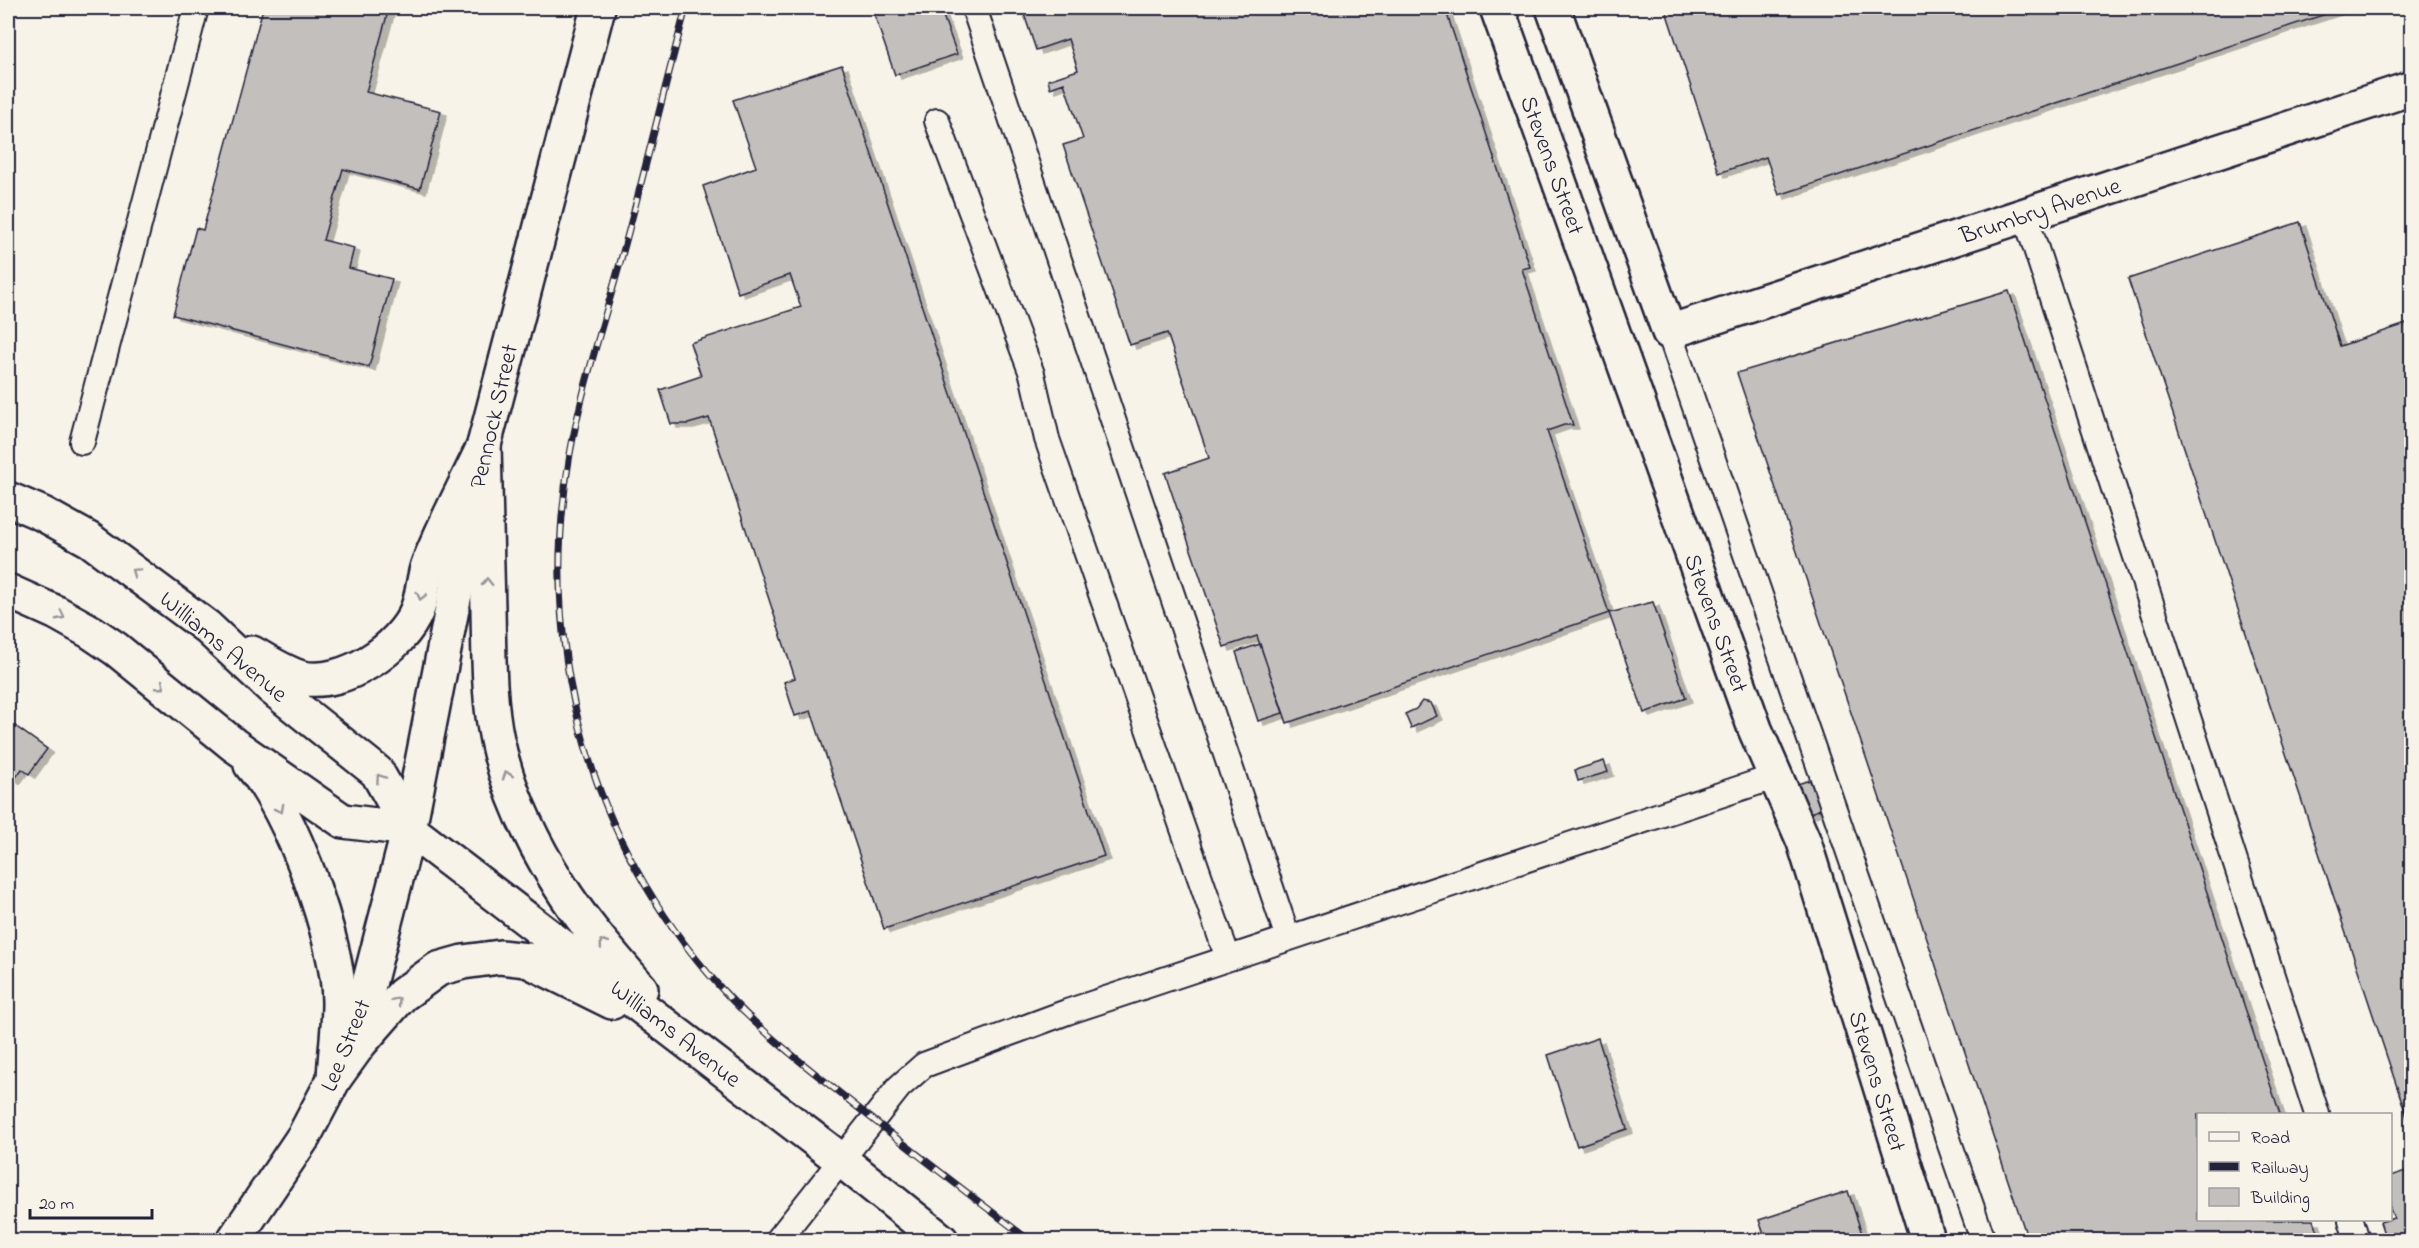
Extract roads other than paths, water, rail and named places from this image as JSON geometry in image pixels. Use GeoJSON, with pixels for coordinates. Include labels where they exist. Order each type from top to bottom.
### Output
{"type":"FeatureCollection","features":[{"type":"Feature","properties":{"kind":"street","name":"Pennock Street"},"geometry":{"type":"LineString","coordinates":[[409,829],[484,445],[598,8]]}},
{"type":"Feature","properties":{"kind":"street","name":"Stevens Street"},"geometry":{"type":"LineString","coordinates":[[1497,8],[1751,718],[1804,843],[1928,1240]]}},
{"type":"Feature","properties":{"kind":"street"},"geometry":{"type":"LineString","coordinates":[[1553,8],[1669,332]]}},
{"type":"Feature","properties":{"kind":"street","name":"Brumbry Avenue"},"geometry":{"type":"LineString","coordinates":[[1669,332],[2412,88]]}},
{"type":"Feature","properties":{"kind":"street"},"geometry":{"type":"LineString","coordinates":[[207,627],[286,672],[303,678],[335,676],[373,660],[406,630],[417,609],[428,567],[484,445]]}},
{"type":"Feature","properties":{"kind":"street"},"geometry":{"type":"LineString","coordinates":[[484,445],[491,696],[497,740],[506,772],[539,850],[560,886],[588,925],[681,1036]]}},
{"type":"Feature","properties":{"kind":"street","name":"Williams Avenue"},"geometry":{"type":"LineString","coordinates":[[8,499],[43,514],[90,540],[207,627],[272,688],[377,772],[409,829],[681,1036],[941,1240]]}},
{"type":"Feature","properties":{"kind":"street"},"geometry":{"type":"LineString","coordinates":[[8,591],[57,613],[91,632],[234,745],[343,821],[409,829]]}},
{"type":"Feature","properties":{"kind":"street"},"geometry":{"type":"LineString","coordinates":[[234,745],[262,777],[283,813],[321,911],[336,966],[339,1001],[334,1080]]}},
{"type":"Feature","properties":{"kind":"street","name":"Lee Street"},"geometry":{"type":"LineString","coordinates":[[234,1240],[304,1136],[334,1080],[362,1011],[409,829]]}},
{"type":"Feature","properties":{"kind":"street"},"geometry":{"type":"LineString","coordinates":[[334,1080],[360,1043],[402,995],[438,969],[483,958],[527,960],[681,1036]]}},
{"type":"Feature","properties":{"kind":"lane"},"geometry":{"type":"LineString","coordinates":[[82,442],[196,8]]}},
{"type":"Feature","properties":{"kind":"lane"},"geometry":{"type":"LineString","coordinates":[[974,8],[1288,938]]}},
{"type":"Feature","properties":{"kind":"lane"},"geometry":{"type":"LineString","coordinates":[[937,121],[1032,374],[1047,439],[1228,958]]}},
{"type":"Feature","properties":{"kind":"lane"},"geometry":{"type":"LineString","coordinates":[[2025,215],[2317,1113]]}},
{"type":"Feature","properties":{"kind":"lane"},"geometry":{"type":"LineString","coordinates":[[1669,332],[1983,1240]]}},
{"type":"Feature","properties":{"kind":"lane"},"geometry":{"type":"LineString","coordinates":[[778,1240],[899,1087],[924,1065],[1067,1012],[1777,776]]}},
{"type":"Feature","properties":{"kind":"lane"},"geometry":{"type":"LineString","coordinates":[[2351,1221],[2357,1240]]}},
{"type":"Feature","properties":{"kind":"railway"},"geometry":{"type":"LineString","coordinates":[[686,8],[631,222],[587,378],[570,454],[561,529],[561,603],[569,676],[585,747],[610,815],[643,881],[683,942],[732,1000],[813,1072],[1029,1240]]}}]}
